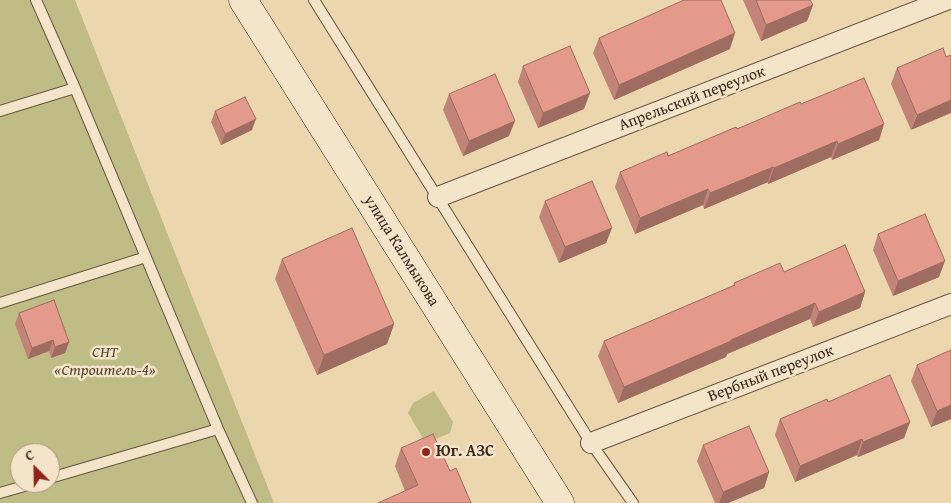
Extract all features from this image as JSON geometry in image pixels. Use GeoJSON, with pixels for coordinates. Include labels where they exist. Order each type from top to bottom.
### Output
{"type":"FeatureCollection","features":[{"type":"Feature","properties":{"kind":"main road","name":"улица Калмыкова"},"geometry":{"type":"LineString","coordinates":[[243,0],[560,503]]}},
{"type":"Feature","properties":{"kind":"street","name":"Апрельский переулок"},"geometry":{"type":"LineString","coordinates":[[438,197],[946,0]]}},
{"type":"Feature","properties":{"kind":"street","name":"Вербный переулок"},"geometry":{"type":"LineString","coordinates":[[591,443],[951,304]]}},
{"type":"Feature","properties":{"kind":"lane"},"geometry":{"type":"LineString","coordinates":[[36,0],[75,88],[218,429],[252,503]]}},
{"type":"Feature","properties":{"kind":"lane"},"geometry":{"type":"LineString","coordinates":[[314,0],[591,443],[633,503]]}},
{"type":"Feature","properties":{"kind":"lane"},"geometry":{"type":"LineString","coordinates":[[0,111],[75,88]]}},
{"type":"Feature","properties":{"kind":"lane"},"geometry":{"type":"LineString","coordinates":[[0,303],[146,257]]}},
{"type":"Feature","properties":{"kind":"lane"},"geometry":{"type":"LineString","coordinates":[[60,475],[218,429]]}},
{"type":"Feature","properties":{"kind":"green space","name":"СНТ «Строитель-4»"},"geometry":{"type":"Polygon","coordinates":[[[0,0],[75,0],[274,503],[0,503],[0,0]]]}},
{"type":"Feature","properties":{"kind":"green space"},"geometry":{"type":"Polygon","coordinates":[[[434,391],[453,422],[450,433],[431,441],[424,440],[408,413],[413,403],[434,391]]]}},
{"type":"Feature","properties":{"kind":"building"},"geometry":{"type":"Polygon","coordinates":[[[684,0],[721,0],[735,33],[619,85],[599,38],[684,0]]]}},
{"type":"Feature","properties":{"kind":"building"},"geometry":{"type":"Polygon","coordinates":[[[756,0],[810,0],[813,5],[766,25],[756,0]]]}},
{"type":"Feature","properties":{"kind":"building"},"geometry":{"type":"Polygon","coordinates":[[[570,46],[590,93],[543,113],[523,66],[570,46]]]}},
{"type":"Feature","properties":{"kind":"building"},"geometry":{"type":"Polygon","coordinates":[[[943,48],[946,57],[951,55],[951,100],[917,115],[897,68],[943,48]]]}},
{"type":"Feature","properties":{"kind":"building"},"geometry":{"type":"Polygon","coordinates":[[[495,74],[515,121],[469,141],[449,94],[495,74]]]}},
{"type":"Feature","properties":{"kind":"building"},"geometry":{"type":"Polygon","coordinates":[[[864,78],[884,124],[838,144],[837,141],[710,193],[708,189],[640,218],[620,172],[667,152],[668,156],[736,127],[737,129],[800,102],[801,104],[864,78]]]}},
{"type":"Feature","properties":{"kind":"building"},"geometry":{"type":"Polygon","coordinates":[[[245,97],[256,119],[225,134],[215,111],[245,97]]]}},
{"type":"Feature","properties":{"kind":"building"},"geometry":{"type":"Polygon","coordinates":[[[592,181],[612,228],[565,247],[545,201],[592,181]]]}},
{"type":"Feature","properties":{"kind":"building"},"geometry":{"type":"Polygon","coordinates":[[[925,214],[945,261],[898,281],[878,234],[925,214]]]}},
{"type":"Feature","properties":{"kind":"building"},"geometry":{"type":"Polygon","coordinates":[[[352,228],[394,324],[324,355],[282,259],[352,228]]]}},
{"type":"Feature","properties":{"kind":"building"},"geometry":{"type":"Polygon","coordinates":[[[845,245],[865,292],[819,312],[815,303],[624,387],[604,341],[735,285],[734,283],[780,263],[784,272],[845,245]]]}},
{"type":"Feature","properties":{"kind":"building"},"geometry":{"type":"Polygon","coordinates":[[[54,300],[69,342],[55,347],[53,340],[32,348],[19,313],[54,300]]]}},
{"type":"Feature","properties":{"kind":"building"},"geometry":{"type":"Polygon","coordinates":[[[951,350],[951,405],[937,411],[917,365],[951,350]]]}},
{"type":"Feature","properties":{"kind":"building"},"geometry":{"type":"Polygon","coordinates":[[[890,375],[910,422],[863,442],[862,439],[800,466],[780,419],[827,399],[828,402],[890,375]]]}},
{"type":"Feature","properties":{"kind":"building"},"geometry":{"type":"Polygon","coordinates":[[[749,426],[769,472],[723,492],[703,445],[749,426]]]}},
{"type":"Feature","properties":{"kind":"building"},"geometry":{"type":"Polygon","coordinates":[[[433,434],[450,471],[456,468],[471,503],[378,503],[418,485],[401,448],[433,434]]]}},
{"type":"Feature","properties":{"kind":"place","name":"Юг. АЗС"},"geometry":{"type":"Point","coordinates":[426,452]}}]}
